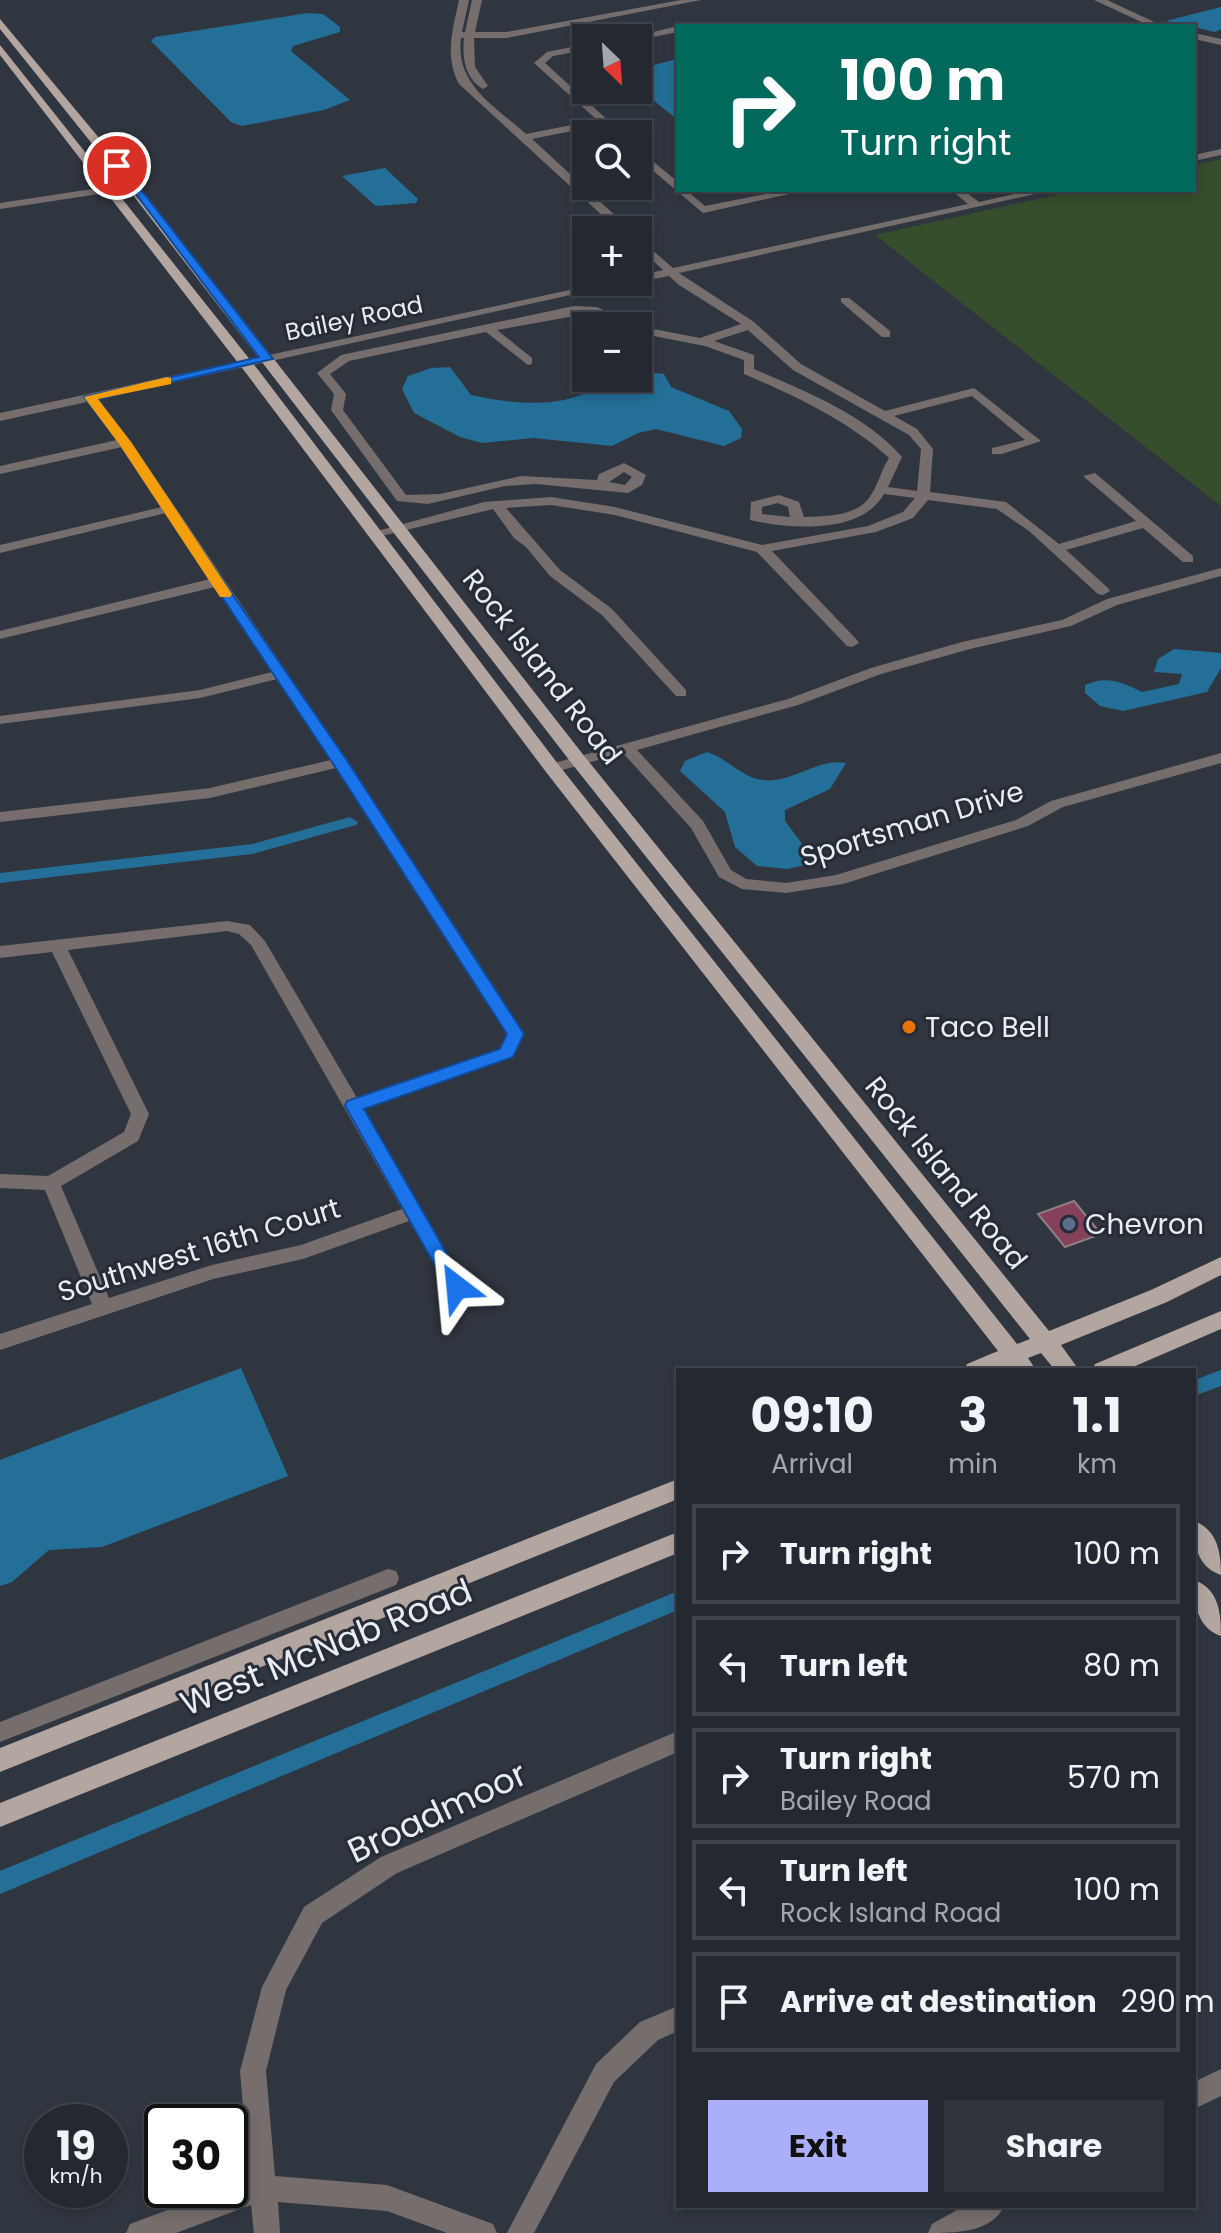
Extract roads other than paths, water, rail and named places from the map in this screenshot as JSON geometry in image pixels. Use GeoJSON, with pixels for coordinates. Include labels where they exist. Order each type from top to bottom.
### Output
{"type":"FeatureCollection","features":[{"type":"Feature","properties":{"kind":"main road","name":"Rock Island Road"},"geometry":{"type":"LineString","coordinates":[[0,22],[130,183],[579,761],[1066,1368]]}},
{"type":"Feature","properties":{"kind":"main road","name":"Rock Island Road"},"geometry":{"type":"LineString","coordinates":[[0,48],[242,359],[552,768],[1019,1362]]}},
{"type":"Feature","properties":{"kind":"main road"},"geometry":{"type":"LineString","coordinates":[[986,1368],[1019,1362],[1046,1342],[1159,1296],[1221,1265]]}},
{"type":"Feature","properties":{"kind":"main road"},"geometry":{"type":"LineString","coordinates":[[1108,1368],[1221,1320]]}},
{"type":"Feature","properties":{"kind":"main road","name":"West McNab Road"},"geometry":{"type":"LineString","coordinates":[[0,1760],[676,1490]]}},
{"type":"Feature","properties":{"kind":"main road"},"geometry":{"type":"LineString","coordinates":[[1196,1534],[1221,1565]]}},
{"type":"Feature","properties":{"kind":"main road","name":"West McNab Road"},"geometry":{"type":"LineString","coordinates":[[0,1815],[676,1543]]}},
{"type":"Feature","properties":{"kind":"main road"},"geometry":{"type":"LineString","coordinates":[[1196,1593],[1221,1625]]}},
{"type":"Feature","properties":{"kind":"street"},"geometry":{"type":"LineString","coordinates":[[464,0],[456,35],[455,69],[463,82],[609,216]]}},
{"type":"Feature","properties":{"kind":"street"},"geometry":{"type":"LineString","coordinates":[[477,0],[466,53],[476,80],[572,168]]}},
{"type":"Feature","properties":{"kind":"street"},"geometry":{"type":"LineString","coordinates":[[456,35],[507,35],[696,0]]}},
{"type":"Feature","properties":{"kind":"street"},"geometry":{"type":"LineString","coordinates":[[1099,0],[1153,24]]}},
{"type":"Feature","properties":{"kind":"street"},"geometry":{"type":"LineString","coordinates":[[652,34],[676,29]]}},
{"type":"Feature","properties":{"kind":"street"},"geometry":{"type":"LineString","coordinates":[[1196,36],[1221,42]]}},
{"type":"Feature","properties":{"kind":"street"},"geometry":{"type":"LineString","coordinates":[[572,50],[550,54],[539,63],[572,93]]}},
{"type":"Feature","properties":{"kind":"street"},"geometry":{"type":"LineString","coordinates":[[584,104],[602,120]]}},
{"type":"Feature","properties":{"kind":"street"},"geometry":{"type":"LineString","coordinates":[[523,138],[572,129]]}},
{"type":"Feature","properties":{"kind":"street"},"geometry":{"type":"LineString","coordinates":[[1196,149],[1221,143]]}},
{"type":"Feature","properties":{"kind":"street"},"geometry":{"type":"LineString","coordinates":[[1196,158],[1221,152]]}},
{"type":"Feature","properties":{"kind":"street"},"geometry":{"type":"LineString","coordinates":[[652,165],[676,186]]}},
{"type":"Feature","properties":{"kind":"street"},"geometry":{"type":"LineString","coordinates":[[0,205],[99,191],[130,183]]}},
{"type":"Feature","properties":{"kind":"street"},"geometry":{"type":"LineString","coordinates":[[682,192],[703,210],[792,192]]}},
{"type":"Feature","properties":{"kind":"street"},"geometry":{"type":"LineString","coordinates":[[959,192],[972,202]]}},
{"type":"Feature","properties":{"kind":"street"},"geometry":{"type":"LineString","coordinates":[[972,202],[1000,192]]}},
{"type":"Feature","properties":{"kind":"street"},"geometry":{"type":"LineString","coordinates":[[652,268],[674,266],[972,202],[1035,192]]}},
{"type":"Feature","properties":{"kind":"street"},"geometry":{"type":"LineString","coordinates":[[376,537],[490,513],[502,506],[551,501],[615,511],[762,549],[871,529],[908,515],[923,497],[927,449],[913,432],[797,367],[750,325],[699,295],[607,200]]}},
{"type":"Feature","properties":{"kind":"street"},"geometry":{"type":"LineString","coordinates":[[652,251],[674,266]]}},
{"type":"Feature","properties":{"kind":"street"},"geometry":{"type":"LineString","coordinates":[[652,274],[674,266]]}},
{"type":"Feature","properties":{"kind":"street","name":"Bailey Road"},"geometry":{"type":"LineString","coordinates":[[263,355],[572,283]]}},
{"type":"Feature","properties":{"kind":"street","name":"Bailey Road"},"geometry":{"type":"LineString","coordinates":[[0,405],[572,292]]}},
{"type":"Feature","properties":{"kind":"street"},"geometry":{"type":"LineString","coordinates":[[845,300],[886,334]]}},
{"type":"Feature","properties":{"kind":"street"},"geometry":{"type":"LineString","coordinates":[[576,312],[593,309],[600,312]]}},
{"type":"Feature","properties":{"kind":"street"},"geometry":{"type":"LineString","coordinates":[[572,313],[488,328],[334,363],[323,373],[340,394],[337,410],[402,498],[419,502],[502,482],[537,479],[628,489]]}},
{"type":"Feature","properties":{"kind":"street"},"geometry":{"type":"LineString","coordinates":[[699,342],[750,325]]}},
{"type":"Feature","properties":{"kind":"street"},"geometry":{"type":"LineString","coordinates":[[488,328],[528,361]]}},
{"type":"Feature","properties":{"kind":"street"},"geometry":{"type":"LineString","coordinates":[[652,332],[750,358],[748,371],[800,392],[884,445],[896,457],[883,474],[880,490],[862,512],[798,521]]}},
{"type":"Feature","properties":{"kind":"street","name":"Bailey Road"},"geometry":{"type":"LineString","coordinates":[[0,417],[242,359]]}},
{"type":"Feature","properties":{"kind":"street"},"geometry":{"type":"LineString","coordinates":[[885,415],[974,392],[1035,441],[997,451]]}},
{"type":"Feature","properties":{"kind":"street"},"geometry":{"type":"LineString","coordinates":[[90,397],[125,442],[340,762],[516,1034],[506,1053],[354,1106]]}},
{"type":"Feature","properties":{"kind":"street"},"geometry":{"type":"LineString","coordinates":[[0,470],[125,442]]}},
{"type":"Feature","properties":{"kind":"street"},"geometry":{"type":"LineString","coordinates":[[602,485],[604,477],[624,467],[639,475],[615,511]]}},
{"type":"Feature","properties":{"kind":"street"},"geometry":{"type":"LineString","coordinates":[[1090,476],[1188,559]]}},
{"type":"Feature","properties":{"kind":"street"},"geometry":{"type":"LineString","coordinates":[[880,490],[1001,505],[1034,528],[1103,591]]}},
{"type":"Feature","properties":{"kind":"street"},"geometry":{"type":"LineString","coordinates":[[502,506],[519,535],[531,544],[555,573],[607,612],[681,693]]}},
{"type":"Feature","properties":{"kind":"street"},"geometry":{"type":"LineString","coordinates":[[0,549],[168,509]]}},
{"type":"Feature","properties":{"kind":"street"},"geometry":{"type":"LineString","coordinates":[[1055,549],[1145,523]]}},
{"type":"Feature","properties":{"kind":"street"},"geometry":{"type":"LineString","coordinates":[[762,549],[852,643]]}},
{"type":"Feature","properties":{"kind":"street"},"geometry":{"type":"LineString","coordinates":[[552,768],[793,702],[876,671],[967,645],[1066,623],[1112,602],[1221,572]]}},
{"type":"Feature","properties":{"kind":"street"},"geometry":{"type":"LineString","coordinates":[[0,635],[217,582]]}},
{"type":"Feature","properties":{"kind":"street"},"geometry":{"type":"LineString","coordinates":[[0,720],[200,694],[280,674]]}},
{"type":"Feature","properties":{"kind":"street","name":"Sportsman Drive"},"geometry":{"type":"LineString","coordinates":[[627,748],[697,825],[725,873],[742,884],[786,888],[837,880],[1022,823],[1057,804],[1221,758]]}},
{"type":"Feature","properties":{"kind":"street"},"geometry":{"type":"LineString","coordinates":[[0,817],[210,793],[340,762]]}},
{"type":"Feature","properties":{"kind":"street"},"geometry":{"type":"LineString","coordinates":[[0,952],[227,926],[244,929],[257,941],[457,1287]]}},
{"type":"Feature","properties":{"kind":"street"},"geometry":{"type":"LineString","coordinates":[[0,1181],[51,1183],[132,1136],[140,1114],[57,945]]}},
{"type":"Feature","properties":{"kind":"street"},"geometry":{"type":"LineString","coordinates":[[51,1183],[103,1306]]}},
{"type":"Feature","properties":{"kind":"street","name":"Southwest 16th Court"},"geometry":{"type":"LineString","coordinates":[[0,1342],[212,1272],[303,1252],[414,1212]]}},
{"type":"Feature","properties":{"kind":"street"},"geometry":{"type":"LineString","coordinates":[[0,1732],[388,1578]]}},
{"type":"Feature","properties":{"kind":"street","name":"Broadmoor"},"geometry":{"type":"LineString","coordinates":[[267,2233],[253,2071],[274,1987],[313,1915],[389,1865],[676,1742]]}},
{"type":"Feature","properties":{"kind":"street"},"geometry":{"type":"LineString","coordinates":[[520,2233],[605,2073],[649,2031],[676,2019]]}},
{"type":"Feature","properties":{"kind":"street"},"geometry":{"type":"LineString","coordinates":[[1196,2095],[1221,2082]]}},
{"type":"Feature","properties":{"kind":"street"},"geometry":{"type":"LineString","coordinates":[[139,2233],[263,2188],[387,2198],[484,2233]]}},
{"type":"Feature","properties":{"kind":"street"},"geometry":{"type":"LineString","coordinates":[[941,2233],[987,2208]]}},
{"type":"Feature","properties":{"kind":"water"},"geometry":{"type":"Polygon","coordinates":[[[1221,7],[1221,29],[1215,32],[1196,28],[1196,24],[1166,21],[1221,7]]]}},
{"type":"Feature","properties":{"kind":"water"},"geometry":{"type":"Polygon","coordinates":[[[308,13],[323,14],[340,27],[340,32],[293,46],[291,51],[350,100],[324,110],[242,126],[231,122],[151,41],[155,37],[308,13]]]}},
{"type":"Feature","properties":{"kind":"water"},"geometry":{"type":"Polygon","coordinates":[[[676,60],[676,118],[652,99],[652,66],[676,60]]]}},
{"type":"Feature","properties":{"kind":"water"},"geometry":{"type":"Polygon","coordinates":[[[385,168],[418,199],[416,203],[376,206],[342,176],[385,168]]]}},
{"type":"Feature","properties":{"kind":"water"},"geometry":{"type":"Polygon","coordinates":[[[450,367],[471,395],[524,403],[560,401],[586,392],[652,392],[652,373],[664,374],[671,387],[729,411],[742,429],[741,438],[724,446],[656,429],[638,433],[612,446],[533,438],[482,443],[460,437],[414,413],[402,389],[408,376],[431,368],[450,367]]]}},
{"type":"Feature","properties":{"kind":"water"},"geometry":{"type":"Polygon","coordinates":[[[1174,649],[1221,653],[1221,668],[1207,692],[1123,711],[1100,706],[1085,693],[1085,685],[1100,680],[1121,683],[1142,692],[1179,684],[1182,674],[1154,672],[1158,659],[1174,649]]]}},
{"type":"Feature","properties":{"kind":"water"},"geometry":{"type":"Polygon","coordinates":[[[707,752],[762,780],[784,778],[825,764],[846,763],[830,789],[785,810],[785,821],[809,853],[805,865],[787,869],[757,866],[735,847],[725,812],[680,771],[685,761],[707,752]]]}},
{"type":"Feature","properties":{"kind":"water"},"geometry":{"type":"Polygon","coordinates":[[[241,1368],[288,1476],[102,1547],[49,1550],[12,1582],[0,1586],[0,1460],[241,1368]]]}},
{"type":"Feature","properties":{"kind":"waterway"},"geometry":{"type":"LineString","coordinates":[[0,878],[252,849],[350,822]]}},
{"type":"Feature","properties":{"kind":"waterway"},"geometry":{"type":"LineString","coordinates":[[1196,1387],[1221,1378]]}},
{"type":"Feature","properties":{"kind":"waterway"},"geometry":{"type":"LineString","coordinates":[[0,1883],[676,1601]]}},
{"type":"Feature","properties":{"kind":"place","name":"Taco Bell"},"geometry":{"type":"Point","coordinates":[909,1027]}},
{"type":"Feature","properties":{"kind":"place","name":"Chevron"},"geometry":{"type":"Point","coordinates":[1069,1224]}}]}
